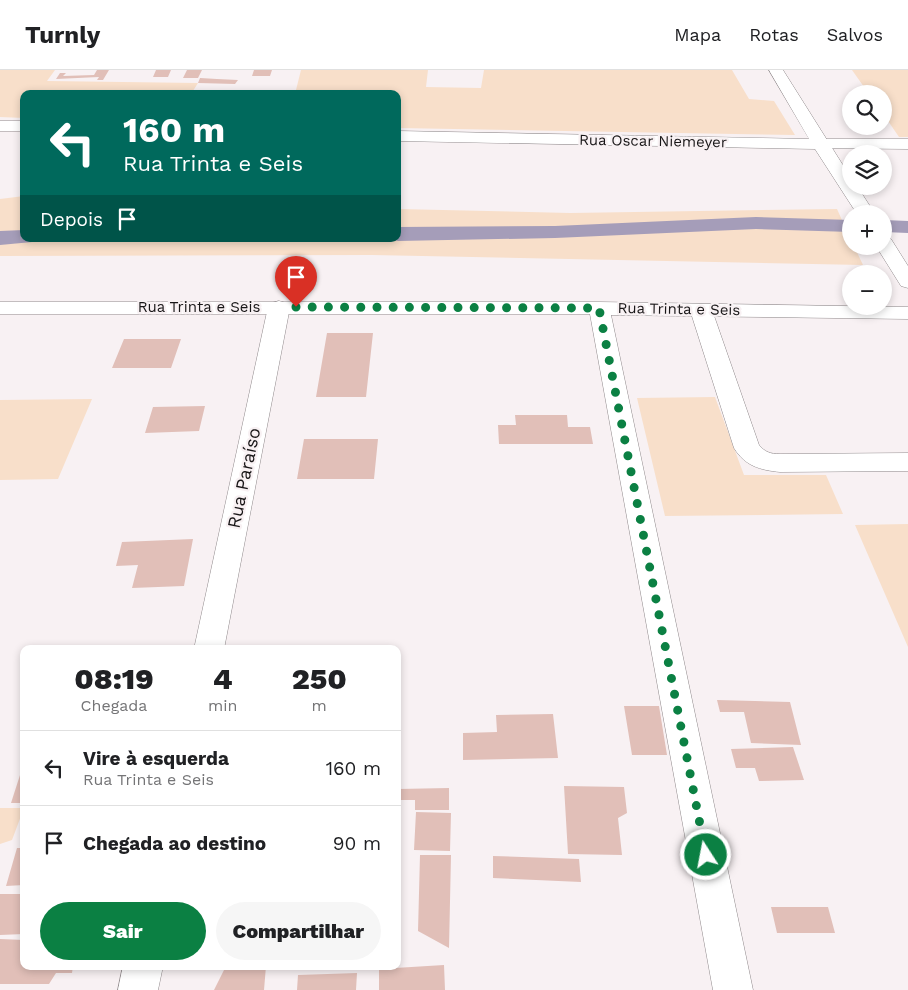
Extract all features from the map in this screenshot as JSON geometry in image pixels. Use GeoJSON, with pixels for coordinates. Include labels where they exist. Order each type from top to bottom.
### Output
{"type":"FeatureCollection","features":[{"type":"Feature","properties":{"kind":"street"},"geometry":{"type":"LineString","coordinates":[[776,70],[820,144],[860,205]]}},
{"type":"Feature","properties":{"kind":"street"},"geometry":{"type":"LineString","coordinates":[[0,126],[20,126]]}},
{"type":"Feature","properties":{"kind":"street","name":"Rua Oscar Niemeyer"},"geometry":{"type":"LineString","coordinates":[[401,136],[908,144]]}},
{"type":"Feature","properties":{"kind":"street"},"geometry":{"type":"LineString","coordinates":[[891,255],[908,282]]}},
{"type":"Feature","properties":{"kind":"street","name":"Rua Paraíso"},"geometry":{"type":"LineString","coordinates":[[210,645],[279,307]]}},
{"type":"Feature","properties":{"kind":"street","name":"Rua Trinta e Seis"},"geometry":{"type":"LineString","coordinates":[[0,308],[599,308],[908,313]]}},
{"type":"Feature","properties":{"kind":"street"},"geometry":{"type":"LineString","coordinates":[[599,308],[732,990]]}},
{"type":"Feature","properties":{"kind":"street"},"geometry":{"type":"LineString","coordinates":[[701,310],[747,448],[756,458],[765,462],[908,462]]}},
{"type":"Feature","properties":{"kind":"street"},"geometry":{"type":"LineString","coordinates":[[138,990],[142,970]]}},
{"type":"Feature","properties":{"kind":"shaded area"},"geometry":{"type":"Polygon","coordinates":[[[0,70],[55,70],[47,81],[198,83],[194,90],[20,90],[20,118],[0,117],[0,70]]]}},
{"type":"Feature","properties":{"kind":"shaded area"},"geometry":{"type":"Polygon","coordinates":[[[301,70],[428,70],[426,87],[481,88],[484,70],[732,70],[749,99],[774,101],[795,135],[401,128],[401,90],[296,90],[301,70]]]}},
{"type":"Feature","properties":{"kind":"shaded area"},"geometry":{"type":"Polygon","coordinates":[[[852,70],[908,70],[908,137],[899,137],[892,127],[892,85],[863,85],[852,70]]]}},
{"type":"Feature","properties":{"kind":"shaded area"},"geometry":{"type":"Polygon","coordinates":[[[20,196],[20,242],[401,242],[401,209],[570,213],[837,209],[842,220],[842,255],[858,255],[863,265],[372,255],[0,256],[0,199],[20,196]]]}},
{"type":"Feature","properties":{"kind":"shaded area"},"geometry":{"type":"Polygon","coordinates":[[[715,397],[744,475],[826,475],[843,514],[665,516],[637,398],[715,397]]]}},
{"type":"Feature","properties":{"kind":"shaded area"},"geometry":{"type":"Polygon","coordinates":[[[92,399],[58,479],[0,480],[0,400],[92,399]]]}},
{"type":"Feature","properties":{"kind":"shaded area"},"geometry":{"type":"Polygon","coordinates":[[[908,524],[908,647],[855,525],[908,524]]]}},
{"type":"Feature","properties":{"kind":"shaded area"},"geometry":{"type":"Polygon","coordinates":[[[0,808],[20,808],[20,819],[12,840],[0,844],[0,808]]]}},
{"type":"Feature","properties":{"kind":"building"},"geometry":{"type":"Polygon","coordinates":[[[97,70],[109,70],[103,80],[97,80],[99,77],[56,79],[60,73],[66,73],[63,76],[94,75],[97,70]]]}},
{"type":"Feature","properties":{"kind":"building"},"geometry":{"type":"Polygon","coordinates":[[[156,70],[171,70],[168,77],[153,77],[156,70]]]}},
{"type":"Feature","properties":{"kind":"building"},"geometry":{"type":"Polygon","coordinates":[[[187,70],[202,70],[198,78],[183,78],[187,70]]]}},
{"type":"Feature","properties":{"kind":"building"},"geometry":{"type":"Polygon","coordinates":[[[254,70],[272,70],[270,76],[252,76],[254,70]]]}},
{"type":"Feature","properties":{"kind":"building"},"geometry":{"type":"Polygon","coordinates":[[[200,78],[238,80],[235,84],[198,83],[200,78]]]}},
{"type":"Feature","properties":{"kind":"building"},"geometry":{"type":"Polygon","coordinates":[[[327,333],[373,333],[366,397],[316,397],[327,333]]]}},
{"type":"Feature","properties":{"kind":"building"},"geometry":{"type":"Polygon","coordinates":[[[124,339],[181,339],[171,368],[112,368],[124,339]]]}},
{"type":"Feature","properties":{"kind":"building"},"geometry":{"type":"Polygon","coordinates":[[[205,406],[199,431],[145,433],[153,407],[205,406]]]}},
{"type":"Feature","properties":{"kind":"building"},"geometry":{"type":"Polygon","coordinates":[[[515,415],[567,415],[568,427],[590,427],[593,444],[499,444],[498,425],[516,425],[515,415]]]}},
{"type":"Feature","properties":{"kind":"building"},"geometry":{"type":"Polygon","coordinates":[[[304,439],[378,439],[374,479],[297,479],[304,439]]]}},
{"type":"Feature","properties":{"kind":"building"},"geometry":{"type":"Polygon","coordinates":[[[193,539],[184,586],[132,588],[138,565],[116,566],[122,542],[193,539]]]}},
{"type":"Feature","properties":{"kind":"building"},"geometry":{"type":"Polygon","coordinates":[[[717,700],[790,702],[801,745],[751,743],[744,712],[720,712],[717,700]]]}},
{"type":"Feature","properties":{"kind":"building"},"geometry":{"type":"Polygon","coordinates":[[[624,706],[659,706],[667,755],[632,755],[624,706]]]}},
{"type":"Feature","properties":{"kind":"building"},"geometry":{"type":"Polygon","coordinates":[[[553,714],[558,758],[463,760],[463,733],[497,732],[496,715],[553,714]]]}},
{"type":"Feature","properties":{"kind":"building"},"geometry":{"type":"Polygon","coordinates":[[[793,747],[804,780],[759,781],[755,768],[736,768],[731,749],[793,747]]]}},
{"type":"Feature","properties":{"kind":"building"},"geometry":{"type":"Polygon","coordinates":[[[20,775],[20,803],[11,803],[20,775]]]}},
{"type":"Feature","properties":{"kind":"building"},"geometry":{"type":"Polygon","coordinates":[[[564,786],[624,787],[627,813],[618,818],[622,855],[568,854],[564,786]]]}},
{"type":"Feature","properties":{"kind":"building"},"geometry":{"type":"Polygon","coordinates":[[[449,788],[449,810],[415,810],[415,800],[401,800],[401,789],[449,788]]]}},
{"type":"Feature","properties":{"kind":"building"},"geometry":{"type":"Polygon","coordinates":[[[416,812],[451,813],[450,851],[414,850],[416,812]]]}},
{"type":"Feature","properties":{"kind":"building"},"geometry":{"type":"Polygon","coordinates":[[[17,848],[20,848],[20,885],[6,886],[17,848]]]}},
{"type":"Feature","properties":{"kind":"building"},"geometry":{"type":"Polygon","coordinates":[[[420,855],[451,855],[449,948],[418,931],[420,855]]]}},
{"type":"Feature","properties":{"kind":"building"},"geometry":{"type":"Polygon","coordinates":[[[493,856],[579,859],[581,882],[493,878],[493,856]]]}},
{"type":"Feature","properties":{"kind":"building"},"geometry":{"type":"Polygon","coordinates":[[[0,894],[20,894],[20,934],[0,935],[0,894]]]}},
{"type":"Feature","properties":{"kind":"building"},"geometry":{"type":"Polygon","coordinates":[[[771,907],[828,907],[835,933],[777,933],[771,907]]]}},
{"type":"Feature","properties":{"kind":"building"},"geometry":{"type":"Polygon","coordinates":[[[0,939],[20,940],[20,970],[72,970],[72,973],[56,973],[49,984],[0,984],[0,939]]]}},
{"type":"Feature","properties":{"kind":"building"},"geometry":{"type":"Polygon","coordinates":[[[444,965],[445,990],[379,990],[379,970],[401,970],[401,968],[444,965]]]}},
{"type":"Feature","properties":{"kind":"building"},"geometry":{"type":"Polygon","coordinates":[[[224,970],[266,970],[264,990],[214,990],[224,970]]]}},
{"type":"Feature","properties":{"kind":"building"},"geometry":{"type":"Polygon","coordinates":[[[357,973],[356,990],[297,990],[298,975],[357,973]]]}},
{"type":"Feature","properties":{"kind":"waterway"},"geometry":{"type":"LineString","coordinates":[[401,234],[555,232],[756,223],[842,226]]}},
{"type":"Feature","properties":{"kind":"waterway"},"geometry":{"type":"LineString","coordinates":[[892,226],[908,227]]}},
{"type":"Feature","properties":{"kind":"waterway"},"geometry":{"type":"LineString","coordinates":[[0,238],[20,237]]}},
{"type":"Feature","properties":{"kind":"route"},"geometry":{"type":"LineString","coordinates":[[296,307],[599,308],[706,855]]}}]}
